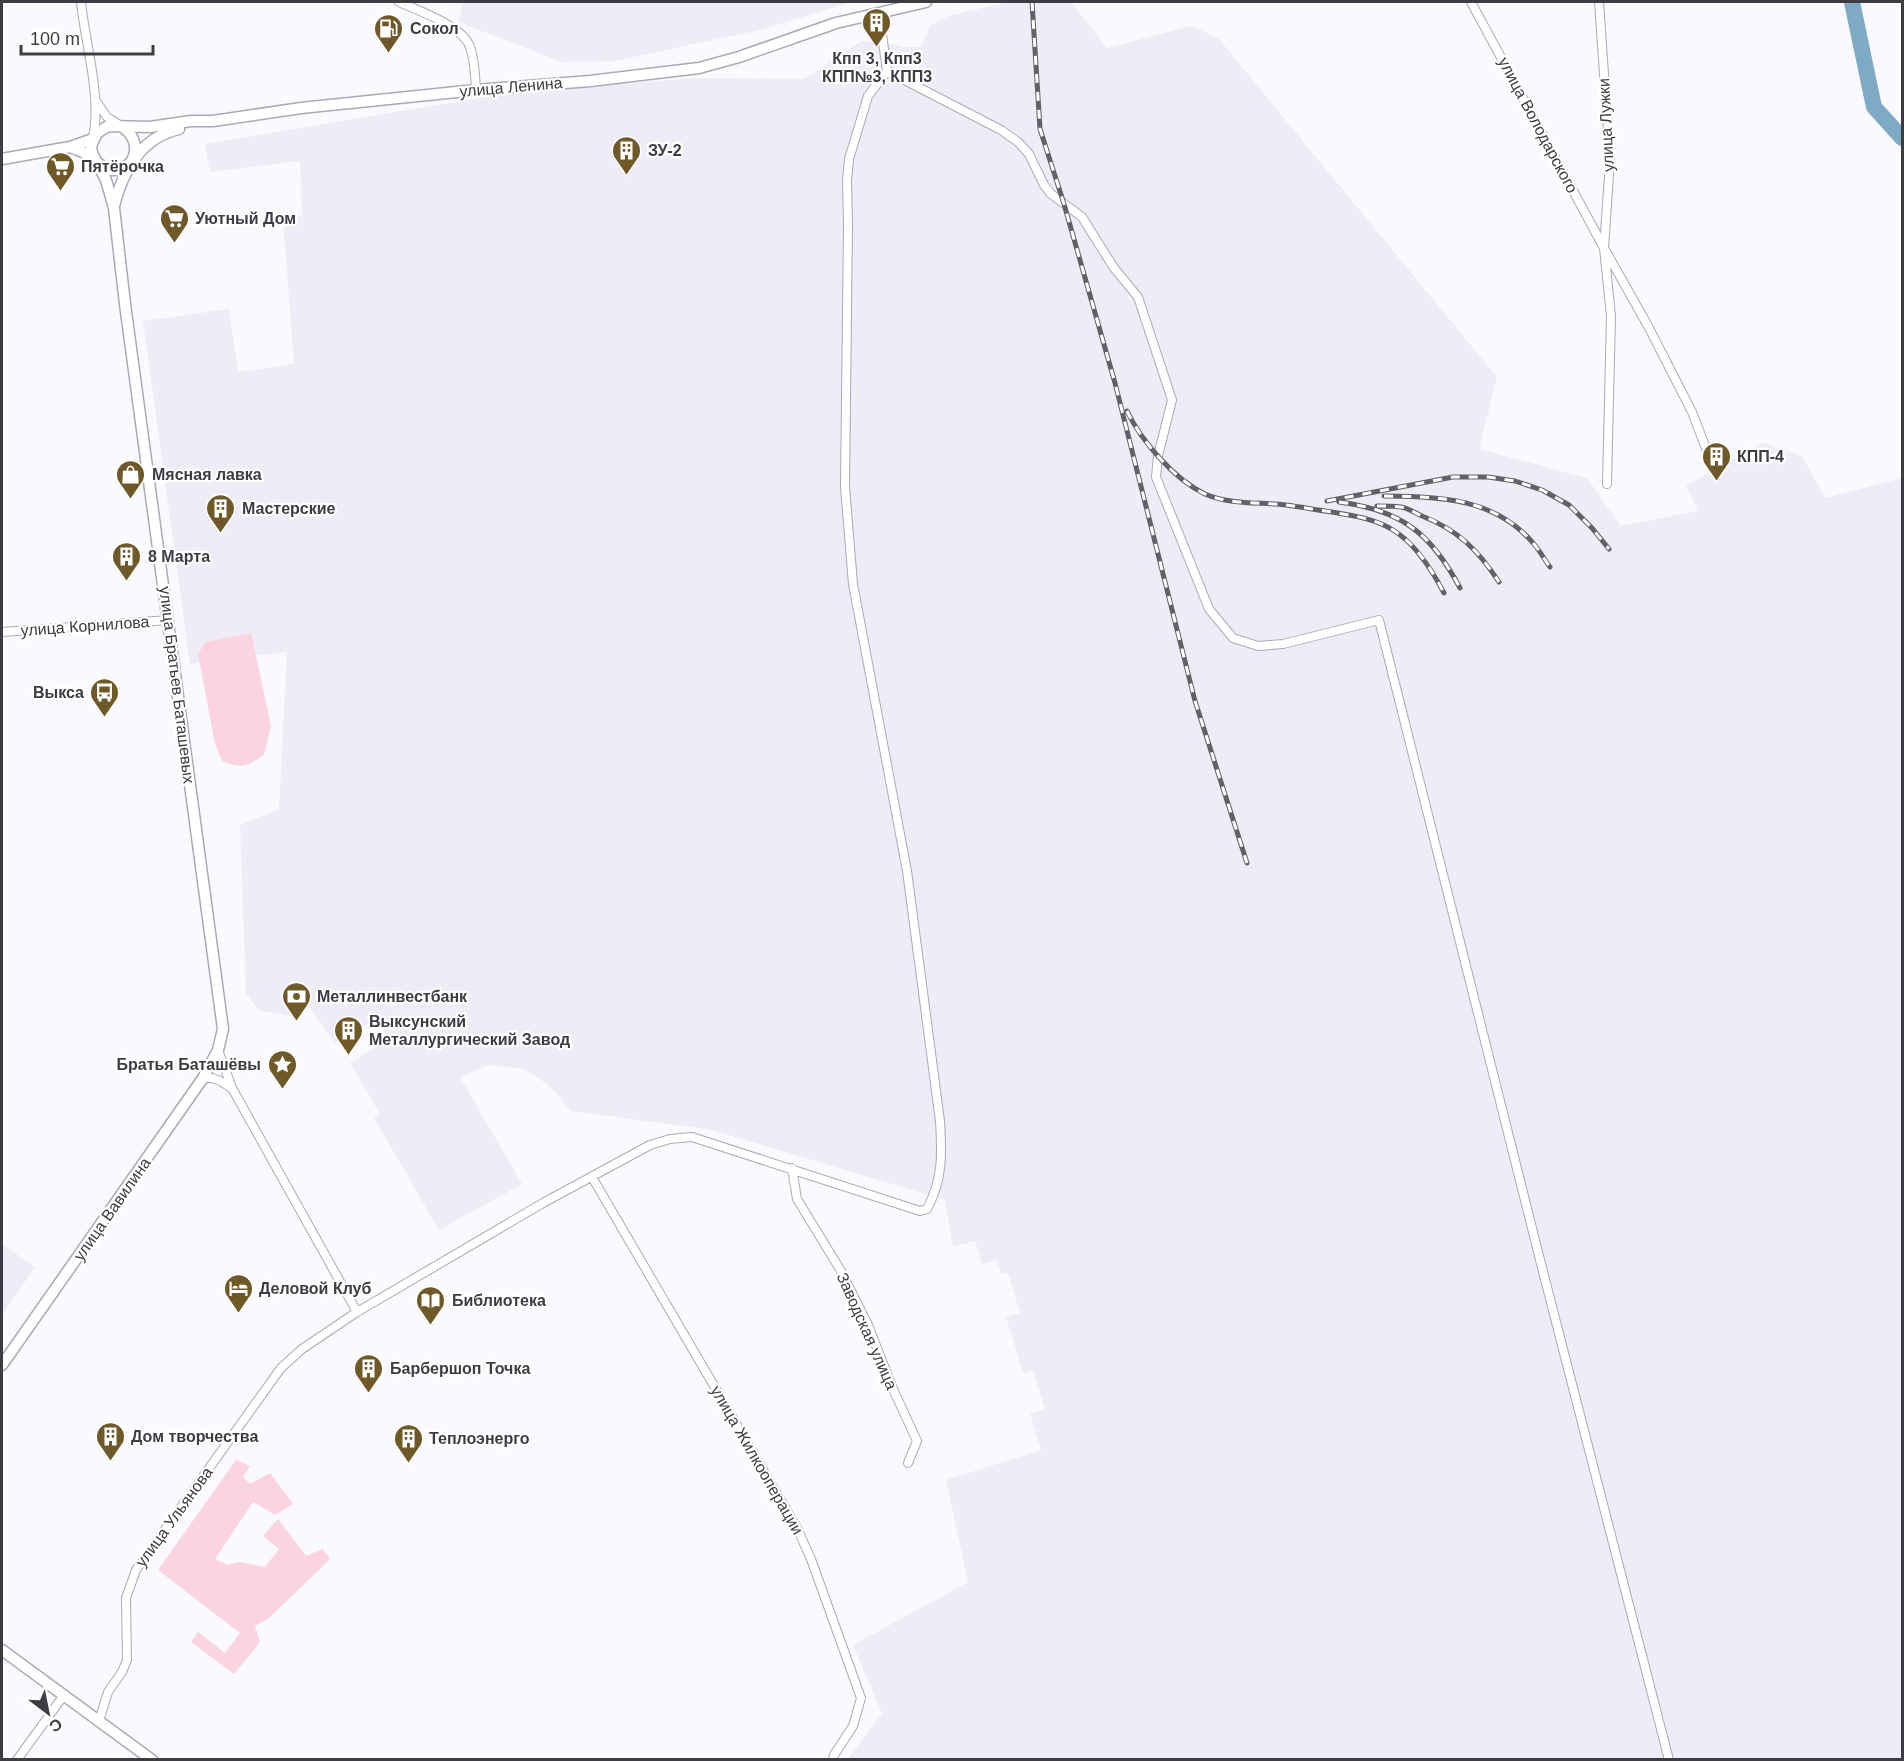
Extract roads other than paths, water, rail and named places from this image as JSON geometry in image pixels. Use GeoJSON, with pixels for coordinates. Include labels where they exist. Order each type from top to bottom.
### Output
{"type":"FeatureCollection","features":[{"type":"Feature","properties":{"kind":"street"},"geometry":{"type":"LineString","coordinates":[[81,2],[96,100],[96,124],[91,146],[96,162]]}},
{"type":"Feature","properties":{"kind":"street"},"geometry":{"type":"LineString","coordinates":[[399,2],[439,20],[461,34],[470,46],[476,90]]}},
{"type":"Feature","properties":{"kind":"street","name":"улица Ленина"},"geometry":{"type":"LineString","coordinates":[[2,159],[70,147],[93,139],[102,128],[115,125],[150,127],[301,108],[590,81],[699,68],[740,57],[836,23],[926,2]]}},
{"type":"Feature","properties":{"kind":"street","name":"улица Володарского"},"geometry":{"type":"LineString","coordinates":[[1471,2],[1648,326],[1692,412],[1712,464]]}},
{"type":"Feature","properties":{"kind":"street","name":"улица Лужки"},"geometry":{"type":"LineString","coordinates":[[1599,2],[1610,161],[1604,248]]}},
{"type":"Feature","properties":{"kind":"street"},"geometry":{"type":"LineString","coordinates":[[879,12],[887,71],[1001,130],[1018,142],[1029,154],[1051,194],[1082,217],[1114,268],[1138,297],[1172,400],[1158,456],[1156,477],[1209,609],[1233,638],[1258,646],[1283,644],[1379,620],[1669,1760]]}},
{"type":"Feature","properties":{"kind":"street","name":"улица Ульянова"},"geometry":{"type":"LineString","coordinates":[[99,1721],[108,1692],[122,1672],[127,1660],[126,1598],[136,1570],[281,1368],[302,1349],[357,1312],[543,1203],[650,1145],[670,1138],[692,1137],[920,1211],[927,1209],[934,1196],[942,1156],[940,1121],[907,870],[853,584],[845,487],[849,159],[868,96],[887,71]]}},
{"type":"Feature","properties":{"kind":"street"},"geometry":{"type":"LineString","coordinates":[[96,100],[108,117],[122,127]]}},
{"type":"Feature","properties":{"kind":"street","name":"улица Братьев Баташевых"},"geometry":{"type":"LineString","coordinates":[[132,161],[145,146],[163,133],[208,121]]}},
{"type":"Feature","properties":{"kind":"street","name":"улица Братьев Баташевых"},"geometry":{"type":"LineString","coordinates":[[114,208],[117,194],[136,148],[135,141],[128,130],[122,127]]}},
{"type":"Feature","properties":{"kind":"street"},"geometry":{"type":"LineString","coordinates":[[70,147],[88,155],[104,168],[114,170],[132,161]]}},
{"type":"Feature","properties":{"kind":"street","name":"улица Братьев Баташевых"},"geometry":{"type":"LineString","coordinates":[[96,162],[106,180],[114,208],[126,313],[223,1029],[218,1050],[232,1088],[357,1312]]}},
{"type":"Feature","properties":{"kind":"street"},"geometry":{"type":"LineString","coordinates":[[1604,248],[1611,316],[1607,484]]}},
{"type":"Feature","properties":{"kind":"street","name":"улица Корнилова"},"geometry":{"type":"LineString","coordinates":[[2,632],[169,620]]}},
{"type":"Feature","properties":{"kind":"street","name":"улица Вавилина"},"geometry":{"type":"LineString","coordinates":[[2,1365],[203,1078],[218,1050]]}},
{"type":"Feature","properties":{"kind":"street"},"geometry":{"type":"LineString","coordinates":[[203,1078],[212,1077],[232,1088]]}},
{"type":"Feature","properties":{"kind":"street","name":"Заводская улица"},"geometry":{"type":"LineString","coordinates":[[792,1168],[797,1199],[841,1271],[868,1325],[893,1389],[917,1441],[908,1463]]}},
{"type":"Feature","properties":{"kind":"street","name":"улица Жилкооперации"},"geometry":{"type":"LineString","coordinates":[[592,1177],[797,1528],[811,1559],[861,1698],[853,1726],[833,1760]]}},
{"type":"Feature","properties":{"kind":"street"},"geometry":{"type":"LineString","coordinates":[[2,1650],[152,1760]]}},
{"type":"Feature","properties":{"kind":"street"},"geometry":{"type":"LineString","coordinates":[[17,1760],[64,1695]]}},
{"type":"Feature","properties":{"kind":"waterway"},"geometry":{"type":"LineString","coordinates":[[1852,2],[1874,107],[1902,138]]}},
{"type":"Feature","properties":{"kind":"railway"},"geometry":{"type":"LineString","coordinates":[[1032,2],[1040,129],[1115,383],[1195,701],[1247,863]]}},
{"type":"Feature","properties":{"kind":"railway"},"geometry":{"type":"LineString","coordinates":[[1127,411],[1141,435],[1160,458],[1182,479],[1205,494],[1225,500],[1292,506],[1371,520],[1393,530],[1409,543],[1429,567],[1444,593]]}},
{"type":"Feature","properties":{"kind":"railway"},"geometry":{"type":"LineString","coordinates":[[1327,501],[1453,477],[1488,477],[1515,481],[1542,490],[1569,505],[1609,549]]}},
{"type":"Feature","properties":{"kind":"railway"},"geometry":{"type":"LineString","coordinates":[[1384,496],[1446,499],[1484,508],[1518,528],[1534,544],[1550,567]]}},
{"type":"Feature","properties":{"kind":"railway"},"geometry":{"type":"LineString","coordinates":[[1339,502],[1380,511],[1412,527],[1438,552],[1460,588]]}},
{"type":"Feature","properties":{"kind":"railway"},"geometry":{"type":"LineString","coordinates":[[1377,506],[1404,508],[1446,528],[1475,551],[1499,582]]}},
{"type":"Feature","properties":{"kind":"place","name":"Кпп 3, Кпп3 КПП№3, КПП3"},"geometry":{"type":"Point","coordinates":[877,48]}},
{"type":"Feature","properties":{"kind":"place","name":"Сокол"},"geometry":{"type":"Point","coordinates":[389,54]}},
{"type":"Feature","properties":{"kind":"place","name":"ЗУ-2"},"geometry":{"type":"Point","coordinates":[627,176]}},
{"type":"Feature","properties":{"kind":"place","name":"Пятёрочка"},"geometry":{"type":"Point","coordinates":[60,192]}},
{"type":"Feature","properties":{"kind":"place","name":"Уютный Дом"},"geometry":{"type":"Point","coordinates":[174,244]}},
{"type":"Feature","properties":{"kind":"place","name":"КПП-4"},"geometry":{"type":"Point","coordinates":[1716,482]}},
{"type":"Feature","properties":{"kind":"place","name":"Мясная лавка"},"geometry":{"type":"Point","coordinates":[131,500]}},
{"type":"Feature","properties":{"kind":"place","name":"Мастерские"},"geometry":{"type":"Point","coordinates":[221,534]}},
{"type":"Feature","properties":{"kind":"place","name":"8 Марта"},"geometry":{"type":"Point","coordinates":[127,582]}},
{"type":"Feature","properties":{"kind":"place","name":"Выкса"},"geometry":{"type":"Point","coordinates":[105,718]}},
{"type":"Feature","properties":{"kind":"place","name":"Металлинвестбанк"},"geometry":{"type":"Point","coordinates":[296,1022]}},
{"type":"Feature","properties":{"kind":"place","name":"Выксунский Металлургический Завод"},"geometry":{"type":"Point","coordinates":[348,1056]}},
{"type":"Feature","properties":{"kind":"place","name":"Братья Баташёвы"},"geometry":{"type":"Point","coordinates":[282,1090]}},
{"type":"Feature","properties":{"kind":"place","name":"Деловой Клуб"},"geometry":{"type":"Point","coordinates":[238,1314]}},
{"type":"Feature","properties":{"kind":"place","name":"Библиотека"},"geometry":{"type":"Point","coordinates":[431,1326]}},
{"type":"Feature","properties":{"kind":"place","name":"Барбершоп Точка"},"geometry":{"type":"Point","coordinates":[369,1394]}},
{"type":"Feature","properties":{"kind":"place","name":"Дом творчества"},"geometry":{"type":"Point","coordinates":[110,1462]}},
{"type":"Feature","properties":{"kind":"place","name":"Теплоэнерго"},"geometry":{"type":"Point","coordinates":[408,1464]}}]}
